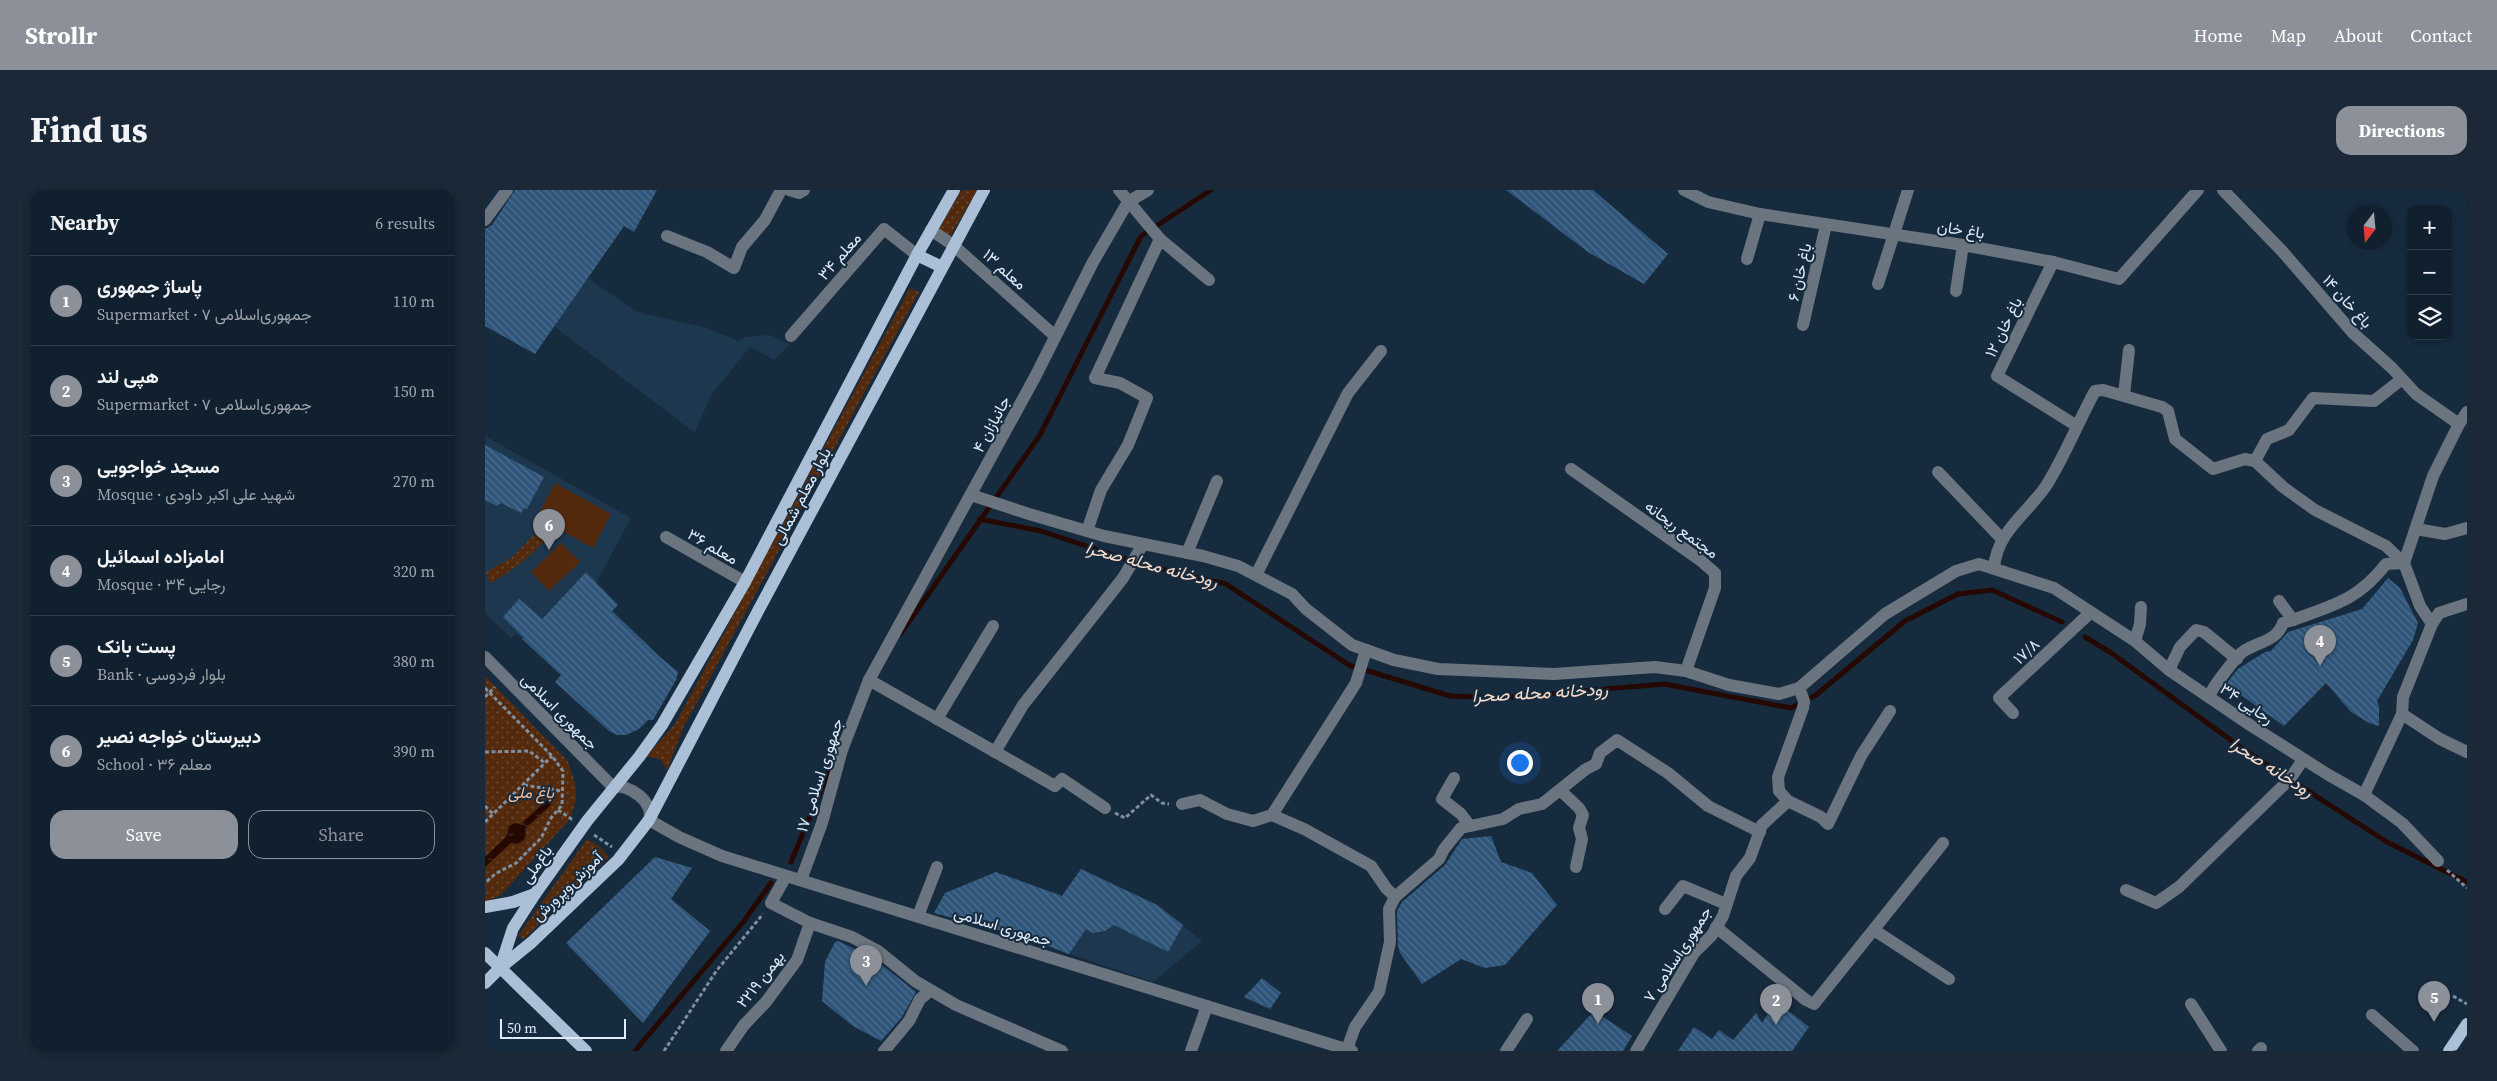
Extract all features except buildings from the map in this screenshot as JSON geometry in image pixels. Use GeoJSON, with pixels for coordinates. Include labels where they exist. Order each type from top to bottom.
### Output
{"type":"FeatureCollection","features":[{"type":"Feature","properties":{"kind":"main road","name":"بلوار معلم شمالی"},"geometry":{"type":"LineString","coordinates":[[613,787],[639,757],[661,725],[745,582],[917,255],[955,190]]}},
{"type":"Feature","properties":{"kind":"main road","name":"بلوار معلم شمالی"},"geometry":{"type":"LineString","coordinates":[[649,820],[953,245],[984,190]]}},
{"type":"Feature","properties":{"kind":"main road"},"geometry":{"type":"LineString","coordinates":[[917,255],[942,267]]}},
{"type":"Feature","properties":{"kind":"main road","name":"باغ‌ملی"},"geometry":{"type":"LineString","coordinates":[[500,968],[513,928],[535,894],[613,787]]}},
{"type":"Feature","properties":{"kind":"main road","name":"آموزش‌و‌پرورش"},"geometry":{"type":"LineString","coordinates":[[485,983],[532,942],[618,860],[649,820]]}},
{"type":"Feature","properties":{"kind":"main road"},"geometry":{"type":"LineString","coordinates":[[485,907],[513,902],[535,894]]}},
{"type":"Feature","properties":{"kind":"main road"},"geometry":{"type":"LineString","coordinates":[[513,928],[514,937],[518,941],[532,942]]}},
{"type":"Feature","properties":{"kind":"main road"},"geometry":{"type":"LineString","coordinates":[[485,953],[586,1051]]}},
{"type":"Feature","properties":{"kind":"main road"},"geometry":{"type":"LineString","coordinates":[[2449,1051],[2467,1024]]}},
{"type":"Feature","properties":{"kind":"street"},"geometry":{"type":"LineString","coordinates":[[485,220],[490,202],[507,190]]}},
{"type":"Feature","properties":{"kind":"street"},"geometry":{"type":"LineString","coordinates":[[667,236],[707,252],[735,268],[743,248],[765,220],[781,190]]}},
{"type":"Feature","properties":{"kind":"street"},"geometry":{"type":"LineString","coordinates":[[789,190],[799,193],[804,190]]}},
{"type":"Feature","properties":{"kind":"street"},"geometry":{"type":"LineString","coordinates":[[1119,190],[1158,238],[1209,280]]}},
{"type":"Feature","properties":{"kind":"street","name":"جانبازان ۴"},"geometry":{"type":"LineString","coordinates":[[869,680],[971,495],[1093,262],[1128,202],[1148,190]]}},
{"type":"Feature","properties":{"kind":"street","name":"باغ خان"},"geometry":{"type":"LineString","coordinates":[[1684,190],[1707,202],[1760,214],[1893,236],[1963,245],[2053,262],[2119,278],[2192,192]]}},
{"type":"Feature","properties":{"kind":"street"},"geometry":{"type":"LineString","coordinates":[[1878,284],[1908,190]]}},
{"type":"Feature","properties":{"kind":"street","name":"باغ خان ۱۴"},"geometry":{"type":"LineString","coordinates":[[2223,190],[2282,251],[2353,333],[2417,394],[2459,424]]}},
{"type":"Feature","properties":{"kind":"street"},"geometry":{"type":"LineString","coordinates":[[1747,259],[1760,214]]}},
{"type":"Feature","properties":{"kind":"street","name":"باغ خان ۶"},"geometry":{"type":"LineString","coordinates":[[1803,325],[1826,225]]}},
{"type":"Feature","properties":{"kind":"street","name":"معلم ۳۴"},"geometry":{"type":"LineString","coordinates":[[791,336],[883,229],[917,255]]}},
{"type":"Feature","properties":{"kind":"street","name":"معلم ۱۳"},"geometry":{"type":"LineString","coordinates":[[931,230],[953,245],[1055,336]]}},
{"type":"Feature","properties":{"kind":"street"},"geometry":{"type":"LineString","coordinates":[[1087,531],[1101,490],[1128,445],[1147,398],[1120,384],[1095,378],[1158,238]]}},
{"type":"Feature","properties":{"kind":"street"},"geometry":{"type":"LineString","coordinates":[[1956,291],[1963,245]]}},
{"type":"Feature","properties":{"kind":"street","name":"باغ خان ۱۲"},"geometry":{"type":"LineString","coordinates":[[2053,262],[1997,376],[2077,426]]}},
{"type":"Feature","properties":{"kind":"street"},"geometry":{"type":"LineString","coordinates":[[2124,395],[2129,350]]}},
{"type":"Feature","properties":{"kind":"street"},"geometry":{"type":"LineString","coordinates":[[1256,575],[1348,393],[1381,351]]}},
{"type":"Feature","properties":{"kind":"street"},"geometry":{"type":"LineString","coordinates":[[2255,461],[2267,439],[2289,430],[2313,398],[2374,401],[2402,379]]}},
{"type":"Feature","properties":{"kind":"street"},"geometry":{"type":"LineString","coordinates":[[1995,568],[1995,552],[2002,540],[2045,486],[2095,391],[2103,390],[2149,402],[2168,411],[2175,439],[2213,469],[2245,459],[2255,461],[2283,487],[2315,510],[2386,546],[2405,563],[2420,606],[2432,624]]}},
{"type":"Feature","properties":{"kind":"street"},"geometry":{"type":"LineString","coordinates":[[2405,563],[2433,476],[2467,412]]}},
{"type":"Feature","properties":{"kind":"street","name":"مجتمع ریحانه"},"geometry":{"type":"LineString","coordinates":[[1571,469],[1700,560],[1715,573],[1715,588],[1687,671]]}},
{"type":"Feature","properties":{"kind":"street"},"geometry":{"type":"LineString","coordinates":[[1937,472],[2002,540]]}},
{"type":"Feature","properties":{"kind":"street"},"geometry":{"type":"LineString","coordinates":[[1187,553],[1217,481]]}},
{"type":"Feature","properties":{"kind":"street"},"geometry":{"type":"LineString","coordinates":[[971,495],[1087,531],[1238,566],[1292,594],[1306,609],[1352,645],[1394,660],[1437,669],[1554,674],[1655,667],[1687,671],[1729,685],[1779,694],[1799,688],[1804,704],[1778,777],[1779,791],[1789,801],[1814,813],[1828,824],[1861,756],[1889,711]]}},
{"type":"Feature","properties":{"kind":"street"},"geometry":{"type":"LineString","coordinates":[[2416,529],[2445,534],[2467,528]]}},
{"type":"Feature","properties":{"kind":"street","name":"معلم ۳۶"},"geometry":{"type":"LineString","coordinates":[[666,537],[745,582]]}},
{"type":"Feature","properties":{"kind":"street"},"geometry":{"type":"LineString","coordinates":[[995,752],[1023,705],[1123,578],[1143,545]]}},
{"type":"Feature","properties":{"kind":"street"},"geometry":{"type":"LineString","coordinates":[[2209,697],[2211,688],[2242,652],[2265,642],[2279,633],[2283,623],[2352,598],[2372,582],[2386,564],[2405,563]]}},
{"type":"Feature","properties":{"kind":"street","name":"رجایی ۳۴"},"geometry":{"type":"LineString","coordinates":[[1799,688],[1885,614],[1933,584],[1956,571],[1979,564],[1995,568],[2054,588],[2135,641],[2169,670],[2302,760],[2365,795],[2402,824],[2438,860]]}},
{"type":"Feature","properties":{"kind":"street"},"geometry":{"type":"LineString","coordinates":[[2279,601],[2293,620]]}},
{"type":"Feature","properties":{"kind":"street"},"geometry":{"type":"LineString","coordinates":[[2365,795],[2402,714],[2403,697],[2432,624],[2439,613],[2467,604]]}},
{"type":"Feature","properties":{"kind":"street"},"geometry":{"type":"LineString","coordinates":[[2135,641],[2140,624],[2141,607]]}},
{"type":"Feature","properties":{"kind":"street","name":"۱۷/۸"},"geometry":{"type":"LineString","coordinates":[[2013,713],[1999,698],[2090,613]]}},
{"type":"Feature","properties":{"kind":"street"},"geometry":{"type":"LineString","coordinates":[[937,719],[993,626]]}},
{"type":"Feature","properties":{"kind":"street"},"geometry":{"type":"LineString","coordinates":[[2169,670],[2180,646],[2196,630],[2204,632],[2237,659]]}},
{"type":"Feature","properties":{"kind":"street"},"geometry":{"type":"LineString","coordinates":[[1182,804],[1200,800],[1227,814],[1253,821],[1272,815],[1356,683],[1366,651]]}},
{"type":"Feature","properties":{"kind":"street","name":"جمهوری اسلامی"},"geometry":{"type":"LineString","coordinates":[[485,657],[613,787]]}},
{"type":"Feature","properties":{"kind":"street"},"geometry":{"type":"LineString","coordinates":[[869,680],[899,695],[937,719],[1055,786],[1062,779],[1105,808]]}},
{"type":"Feature","properties":{"kind":"street","name":"جمهوری اسلامی ۱۷"},"geometry":{"type":"LineString","coordinates":[[801,880],[822,824],[842,750],[869,680]]}},
{"type":"Feature","properties":{"kind":"street"},"geometry":{"type":"LineString","coordinates":[[2402,714],[2440,739],[2467,752]]}},
{"type":"Feature","properties":{"kind":"street"},"geometry":{"type":"LineString","coordinates":[[1349,1050],[1355,1027],[1379,992],[1389,942],[1389,909],[1395,897],[1439,859],[1461,828],[1503,819],[1519,809],[1542,804],[1561,791],[1586,769],[1597,764],[1600,753],[1617,740],[1668,773],[1708,806],[1760,832]]}},
{"type":"Feature","properties":{"kind":"street"},"geometry":{"type":"LineString","coordinates":[[2126,890],[2156,903],[2179,887],[2289,780],[2302,760]]}},
{"type":"Feature","properties":{"kind":"street"},"geometry":{"type":"LineString","coordinates":[[1454,778],[1443,799],[1461,814],[1469,826]]}},
{"type":"Feature","properties":{"kind":"street"},"geometry":{"type":"LineString","coordinates":[[613,787],[625,787],[638,795],[648,808],[649,820]]}},
{"type":"Feature","properties":{"kind":"street"},"geometry":{"type":"LineString","coordinates":[[1561,791],[1579,808],[1583,815],[1579,828],[1582,839],[1576,867]]}},
{"type":"Feature","properties":{"kind":"street","name":"جمهوری‌اسلامی ۷"},"geometry":{"type":"LineString","coordinates":[[1636,1051],[1694,953],[1712,935],[1736,876],[1750,858],[1762,825],[1789,801]]}},
{"type":"Feature","properties":{"kind":"street"},"geometry":{"type":"LineString","coordinates":[[1272,815],[1304,829],[1371,866],[1386,888],[1395,897]]}},
{"type":"Feature","properties":{"kind":"street","name":"جمهوری اسلامی"},"geometry":{"type":"LineString","coordinates":[[649,820],[679,838],[722,856],[1349,1050]]}},
{"type":"Feature","properties":{"kind":"street"},"geometry":{"type":"LineString","coordinates":[[1716,927],[1806,1000],[1814,1004],[1943,843]]}},
{"type":"Feature","properties":{"kind":"street"},"geometry":{"type":"LineString","coordinates":[[918,916],[937,867]]}},
{"type":"Feature","properties":{"kind":"street"},"geometry":{"type":"LineString","coordinates":[[786,876],[771,902],[810,923],[852,937],[878,951],[930,990],[956,1005],[1063,1051]]}},
{"type":"Feature","properties":{"kind":"street"},"geometry":{"type":"LineString","coordinates":[[1665,909],[1683,886],[1726,904]]}},
{"type":"Feature","properties":{"kind":"street","name":"۲۲بهمن ۱۹"},"geometry":{"type":"LineString","coordinates":[[727,1051],[744,1026],[766,1002],[797,960],[810,923]]}},
{"type":"Feature","properties":{"kind":"street"},"geometry":{"type":"LineString","coordinates":[[1874,930],[1949,979]]}},
{"type":"Feature","properties":{"kind":"street"},"geometry":{"type":"LineString","coordinates":[[884,1051],[909,1021],[919,999],[930,990]]}},
{"type":"Feature","properties":{"kind":"street"},"geometry":{"type":"LineString","coordinates":[[2191,1004],[2221,1051]]}},
{"type":"Feature","properties":{"kind":"street"},"geometry":{"type":"LineString","coordinates":[[1191,1051],[1207,1006]]}},
{"type":"Feature","properties":{"kind":"street"},"geometry":{"type":"LineString","coordinates":[[2372,1016],[2413,1051]]}},
{"type":"Feature","properties":{"kind":"street"},"geometry":{"type":"LineString","coordinates":[[1506,1051],[1527,1019]]}},
{"type":"Feature","properties":{"kind":"path"},"geometry":{"type":"LineString","coordinates":[[485,688],[552,756],[563,771],[562,805],[551,818],[541,838],[515,863],[495,874],[485,883]]}},
{"type":"Feature","properties":{"kind":"path"},"geometry":{"type":"LineString","coordinates":[[485,752],[529,750],[545,763]]}},
{"type":"Feature","properties":{"kind":"path"},"geometry":{"type":"LineString","coordinates":[[485,822],[552,756]]}},
{"type":"Feature","properties":{"kind":"path"},"geometry":{"type":"LineString","coordinates":[[523,785],[562,791]]}},
{"type":"Feature","properties":{"kind":"path"},"geometry":{"type":"LineString","coordinates":[[1105,808],[1125,818],[1151,795],[1162,803],[1182,804]]}},
{"type":"Feature","properties":{"kind":"path"},"geometry":{"type":"LineString","coordinates":[[485,806],[493,814]]}},
{"type":"Feature","properties":{"kind":"path"},"geometry":{"type":"LineString","coordinates":[[2438,860],[2467,888]]}},
{"type":"Feature","properties":{"kind":"path"},"geometry":{"type":"LineString","coordinates":[[664,1051],[717,970],[744,939],[771,902]]}},
{"type":"Feature","properties":{"kind":"path"},"geometry":{"type":"LineString","coordinates":[[2453,996],[2467,1004]]}},
{"type":"Feature","properties":{"kind":"shaded area"},"geometry":{"type":"Polygon","coordinates":[[[588,278],[637,312],[707,328],[738,341],[744,337],[770,335],[790,344],[774,360],[750,347],[711,395],[695,433],[554,326],[588,278]]]}},
{"type":"Feature","properties":{"kind":"shaded area"},"geometry":{"type":"Polygon","coordinates":[[[485,436],[631,518],[596,583],[586,572],[522,639],[516,634],[511,638],[485,613],[485,436]]]}},
{"type":"Feature","properties":{"kind":"shaded area"},"geometry":{"type":"Polygon","coordinates":[[[1081,869],[1157,905],[1202,941],[1153,982],[1031,941],[1081,869]]]}},
{"type":"Feature","properties":{"kind":"green space"},"geometry":{"type":"Polygon","coordinates":[[[962,190],[977,190],[950,237],[938,230],[962,190]]]}},
{"type":"Feature","properties":{"kind":"green space"},"geometry":{"type":"Polygon","coordinates":[[[910,288],[919,292],[683,728],[667,771],[659,760],[646,757],[675,724],[910,288]]]}},
{"type":"Feature","properties":{"kind":"green space"},"geometry":{"type":"Polygon","coordinates":[[[555,483],[611,514],[593,548],[537,517],[555,483]]]}},
{"type":"Feature","properties":{"kind":"green space"},"geometry":{"type":"Polygon","coordinates":[[[541,528],[550,535],[522,562],[490,583],[486,572],[511,558],[541,528]]]}},
{"type":"Feature","properties":{"kind":"green space"},"geometry":{"type":"Polygon","coordinates":[[[561,543],[580,562],[549,591],[531,572],[561,543]]]}},
{"type":"Feature","properties":{"kind":"green space","name":"باغ ملی"},"geometry":{"type":"Polygon","coordinates":[[[485,676],[568,761],[576,786],[576,799],[571,818],[501,895],[485,902],[485,676]]]}},
{"type":"Feature","properties":{"kind":"green space"},"geometry":{"type":"Polygon","coordinates":[[[587,839],[600,847],[609,857],[524,939],[518,936],[587,839]]]}},
{"type":"Feature","properties":{"kind":"water"},"geometry":{"type":"Polygon","coordinates":[[[547,800],[551,801],[551,805],[525,829],[525,839],[518,844],[511,843],[485,867],[485,857],[506,837],[509,826],[515,823],[521,824],[547,800]]]}},
{"type":"Feature","properties":{"kind":"waterway"},"geometry":{"type":"LineString","coordinates":[[901,633],[1040,435],[1141,236],[1211,190]]}},
{"type":"Feature","properties":{"kind":"waterway","name":"رودخانه محله صحرا"},"geometry":{"type":"LineString","coordinates":[[979,519],[1041,531],[1144,565],[1226,584],[1349,665],[1450,696],[1501,698],[1664,684],[1791,708],[1816,695],[1905,621],[1958,594],[1992,590],[2062,622]]}},
{"type":"Feature","properties":{"kind":"waterway","name":"رودخانه صحرا"},"geometry":{"type":"LineString","coordinates":[[2085,637],[2110,652],[2243,749],[2387,842],[2467,882]]}},
{"type":"Feature","properties":{"kind":"waterway"},"geometry":{"type":"LineString","coordinates":[[791,862],[832,764]]}},
{"type":"Feature","properties":{"kind":"waterway"},"geometry":{"type":"LineString","coordinates":[[635,1051],[744,921],[771,883]]}},
{"type":"Feature","properties":{"kind":"place","name":"دبیرستان خواجه نصیر"},"geometry":{"type":"Point","coordinates":[549,550]}},
{"type":"Feature","properties":{"kind":"place","name":"امامزاده اسمائیل"},"geometry":{"type":"Point","coordinates":[2320,666]}},
{"type":"Feature","properties":{"kind":"place","name":"مسجد خواجویی"},"geometry":{"type":"Point","coordinates":[866,986]}},
{"type":"Feature","properties":{"kind":"place","name":"پست بانک"},"geometry":{"type":"Point","coordinates":[2434,1022]}},
{"type":"Feature","properties":{"kind":"place","name":"پاساژ جمهوری"},"geometry":{"type":"Point","coordinates":[1598,1024]}},
{"type":"Feature","properties":{"kind":"place","name":"هپی لند"},"geometry":{"type":"Point","coordinates":[1776,1025]}}]}
